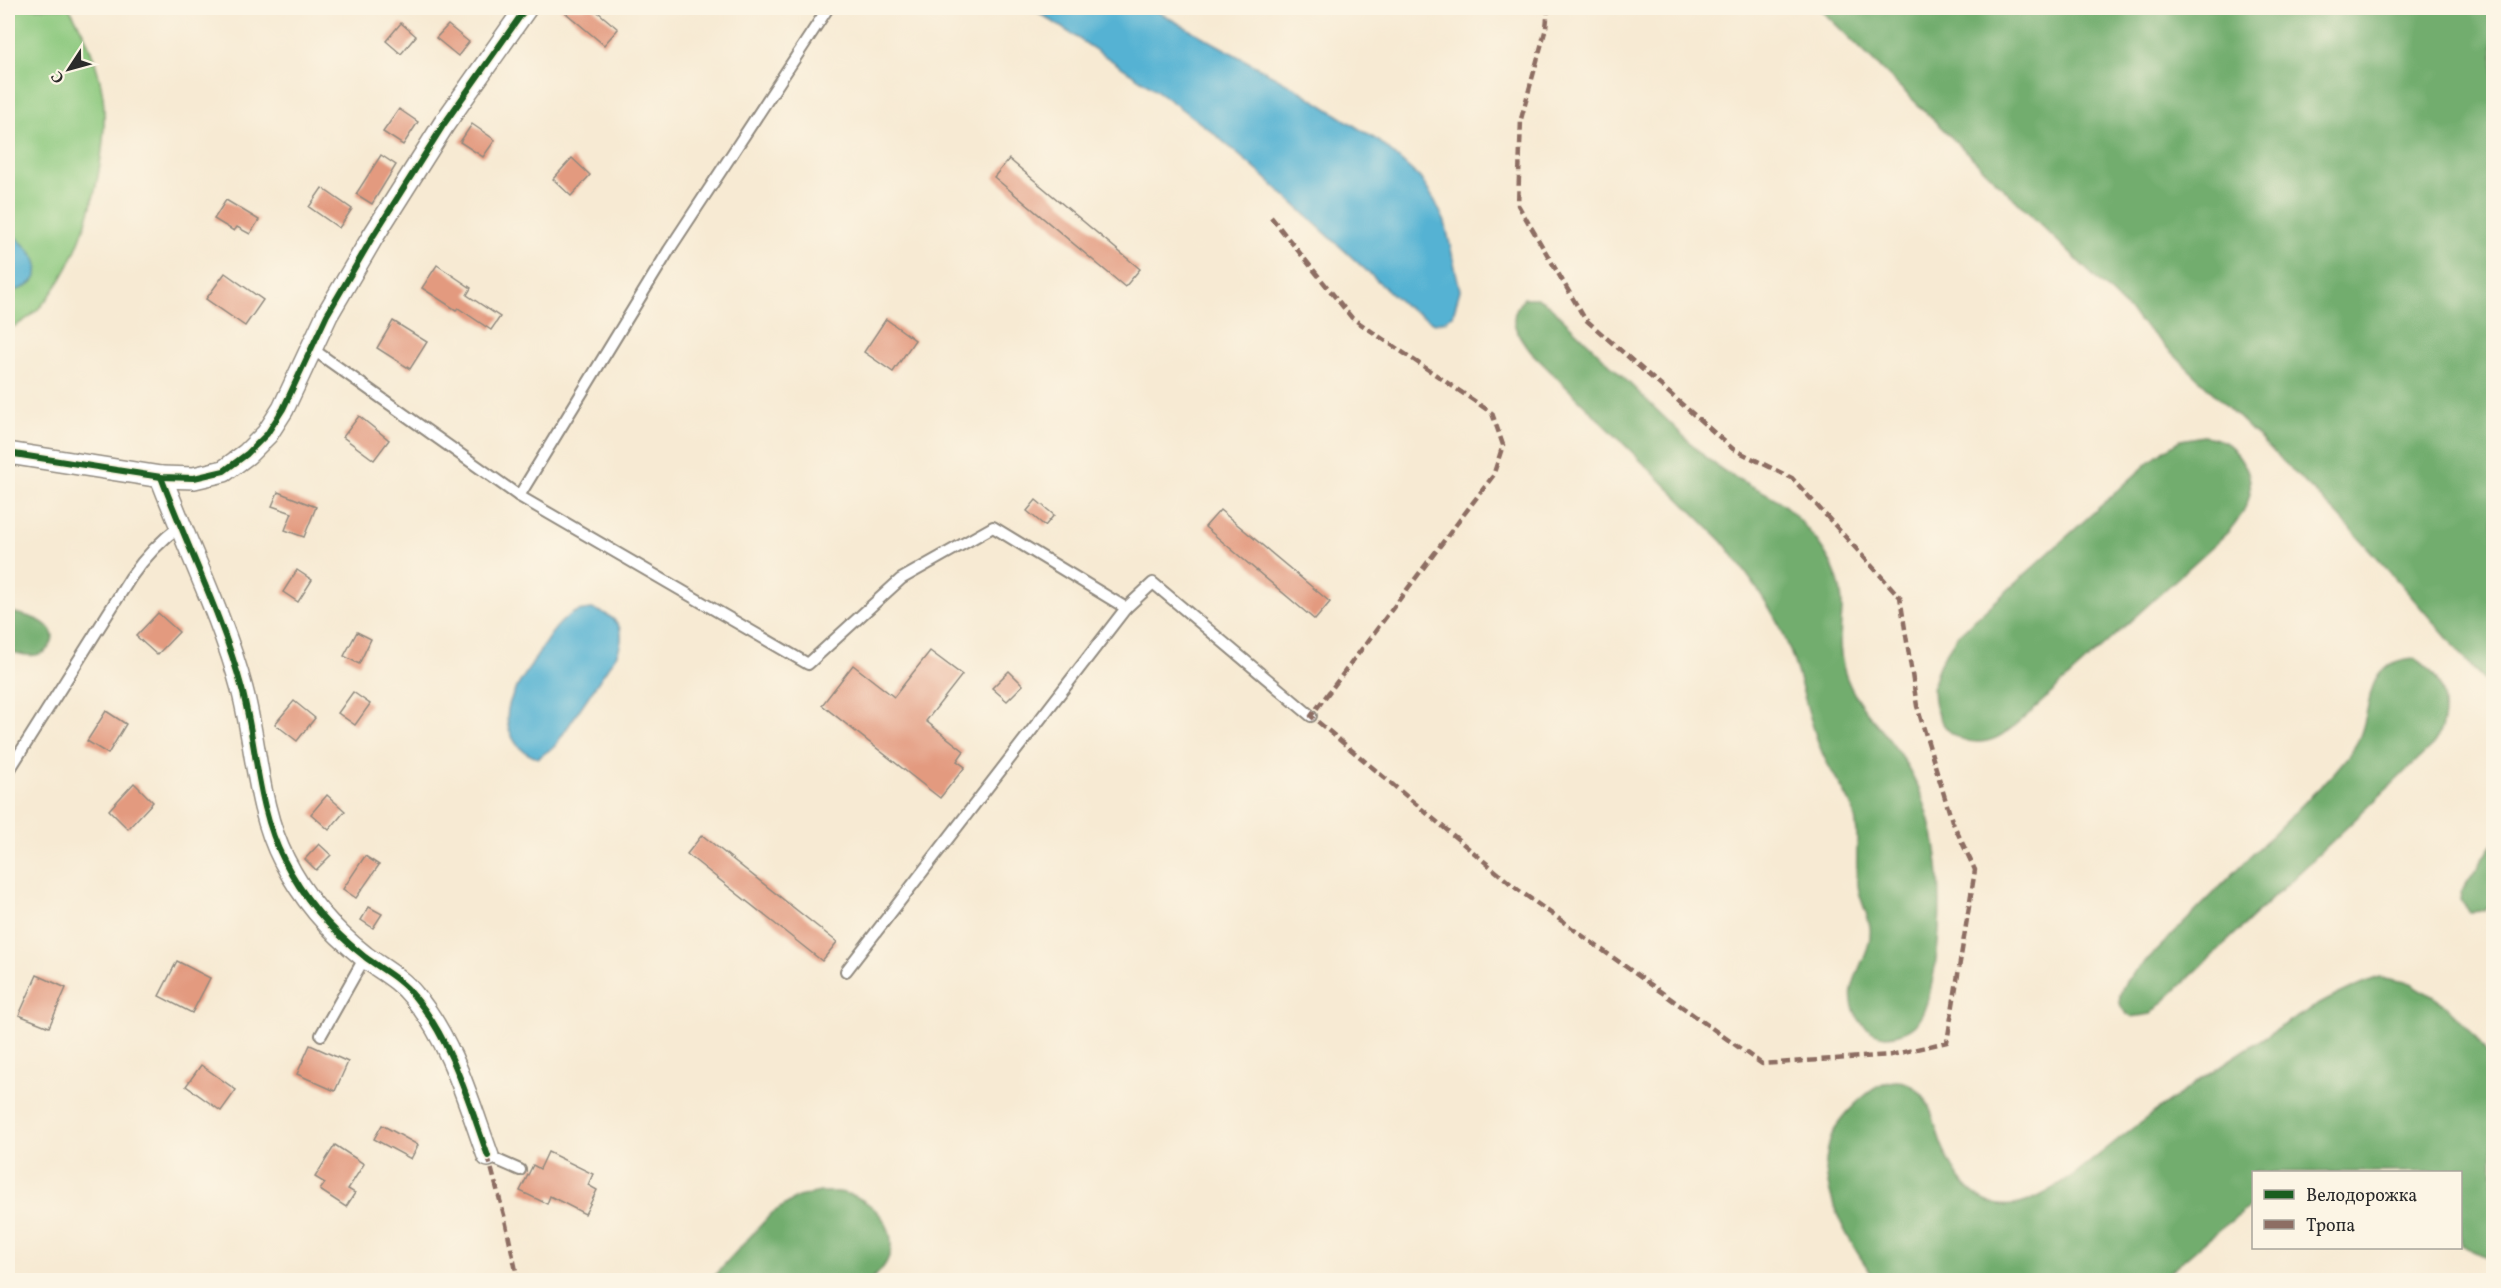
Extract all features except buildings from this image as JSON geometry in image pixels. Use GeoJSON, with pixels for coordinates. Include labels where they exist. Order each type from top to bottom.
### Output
{"type":"FeatureCollection","features":[{"type":"Feature","properties":{"kind":"street"},"geometry":{"type":"LineString","coordinates":[[8,453],[162,477],[194,478],[224,471],[247,454],[267,434],[283,409],[327,315],[372,238],[444,124],[526,8]]}},
{"type":"Feature","properties":{"kind":"street"},"geometry":{"type":"LineString","coordinates":[[162,477],[242,688],[262,794],[272,832],[283,860],[321,915],[365,957],[391,974],[413,994],[433,1021],[450,1054],[488,1156]]}},
{"type":"Feature","properties":{"kind":"lane"},"geometry":{"type":"LineString","coordinates":[[519,496],[669,250],[828,8]]}},
{"type":"Feature","properties":{"kind":"lane"},"geometry":{"type":"LineString","coordinates":[[311,348],[519,496],[807,664],[901,579],[993,527],[1126,608]]}},
{"type":"Feature","properties":{"kind":"lane"},"geometry":{"type":"LineString","coordinates":[[8,772],[131,577],[163,538],[180,526]]}},
{"type":"Feature","properties":{"kind":"lane"},"geometry":{"type":"LineString","coordinates":[[846,971],[1126,608],[1154,583],[1311,716]]}},
{"type":"Feature","properties":{"kind":"lane"},"geometry":{"type":"LineString","coordinates":[[321,1035],[365,957]]}},
{"type":"Feature","properties":{"kind":"lane"},"geometry":{"type":"LineString","coordinates":[[488,1156],[520,1170]]}},
{"type":"Feature","properties":{"kind":"green space"},"geometry":{"type":"Polygon","coordinates":[[[8,8],[69,8],[81,28],[95,61],[103,96],[104,124],[95,192],[84,228],[70,261],[53,291],[32,314],[8,329],[8,8]]]}},
{"type":"Feature","properties":{"kind":"green space"},"geometry":{"type":"Polygon","coordinates":[[[1819,8],[2493,8],[2493,691],[2338,515],[1819,8]]]}},
{"type":"Feature","properties":{"kind":"green space"},"geometry":{"type":"Polygon","coordinates":[[[1524,298],[1537,298],[1549,305],[1704,456],[1726,472],[1784,505],[1809,530],[1827,557],[1841,592],[1840,650],[1845,673],[1860,702],[1907,765],[1926,809],[1937,856],[1940,905],[1935,965],[1921,1017],[1906,1031],[1886,1036],[1873,1032],[1859,1020],[1852,1004],[1854,982],[1870,938],[1869,922],[1858,885],[1855,819],[1850,802],[1821,750],[1792,656],[1779,625],[1760,593],[1723,542],[1531,352],[1517,332],[1514,319],[1515,312],[1524,298]]]}},
{"type":"Feature","properties":{"kind":"green space"},"geometry":{"type":"Polygon","coordinates":[[[2203,436],[2229,445],[2241,459],[2250,479],[2246,507],[2227,533],[2011,729],[1987,741],[1974,742],[1953,734],[1939,717],[1933,694],[1938,669],[1957,636],[2157,455],[2181,440],[2203,436]]]}},
{"type":"Feature","properties":{"kind":"green space"},"geometry":{"type":"Polygon","coordinates":[[[8,611],[35,619],[48,627],[53,635],[51,644],[45,651],[33,655],[8,651],[8,611]]]}},
{"type":"Feature","properties":{"kind":"green space"},"geometry":{"type":"Polygon","coordinates":[[[2416,659],[2434,676],[2443,698],[2443,722],[2433,745],[2151,1014],[2131,1017],[2126,1013],[2121,1005],[2120,996],[2127,980],[2344,761],[2360,736],[2373,685],[2379,675],[2387,667],[2416,659]]]}},
{"type":"Feature","properties":{"kind":"green space"},"geometry":{"type":"Polygon","coordinates":[[[2493,844],[2493,903],[2484,911],[2470,912],[2460,900],[2461,892],[2493,844]]]}},
{"type":"Feature","properties":{"kind":"green space"},"geometry":{"type":"Polygon","coordinates":[[[2379,977],[2411,983],[2443,1003],[2470,1030],[2493,1061],[2493,1260],[2462,1245],[2462,1171],[2252,1171],[2252,1205],[2160,1280],[1876,1280],[1852,1244],[1838,1216],[1826,1172],[1830,1141],[1847,1113],[1877,1087],[1899,1081],[1917,1090],[1928,1105],[1951,1165],[1969,1189],[1980,1198],[1992,1203],[2006,1206],[2021,1204],[2063,1182],[2167,1103],[2271,1033],[2351,989],[2379,977]]]}},
{"type":"Feature","properties":{"kind":"green space"},"geometry":{"type":"Polygon","coordinates":[[[820,1192],[841,1192],[859,1198],[882,1217],[891,1242],[889,1256],[882,1268],[870,1280],[710,1280],[772,1213],[798,1197],[820,1192]]]}},
{"type":"Feature","properties":{"kind":"water"},"geometry":{"type":"Polygon","coordinates":[[[1032,8],[1151,8],[1297,89],[1380,142],[1420,178],[1445,222],[1460,290],[1453,315],[1444,321],[1434,323],[1405,306],[1211,131],[1152,87],[1032,8]]]}},
{"type":"Feature","properties":{"kind":"water"},"geometry":{"type":"Polygon","coordinates":[[[8,228],[34,257],[37,271],[36,277],[27,286],[8,291],[8,228]]]}},
{"type":"Feature","properties":{"kind":"water"},"geometry":{"type":"Polygon","coordinates":[[[592,609],[608,615],[618,625],[621,637],[617,654],[555,746],[538,758],[525,752],[513,739],[508,724],[509,704],[518,685],[557,627],[572,614],[592,609]]]}},
{"type":"Feature","properties":{"kind":"marked path"},"geometry":{"type":"LineString","coordinates":[[1271,217],[1352,318],[1492,413],[1503,445],[1493,476],[1311,716],[1517,889],[1762,1064],[1891,1055],[1947,1042],[1975,870],[1952,821],[1917,706],[1900,597],[1792,478],[1733,449],[1585,319],[1518,205],[1521,119],[1546,28],[1548,8]]}},
{"type":"Feature","properties":{"kind":"marked path"},"geometry":{"type":"LineString","coordinates":[[488,1156],[518,1280]]}},
{"type":"Feature","properties":{"kind":"cycle path"},"geometry":{"type":"LineString","coordinates":[[8,453],[161,477],[194,478],[224,471],[247,454],[267,434],[283,409],[327,315],[372,238],[444,124],[526,8]]}},
{"type":"Feature","properties":{"kind":"cycle path"},"geometry":{"type":"LineString","coordinates":[[161,477],[234,662],[247,710],[268,819],[284,860],[309,901],[330,925],[365,957],[403,984],[427,1014],[439,1032],[458,1072],[488,1156]]}}]}
